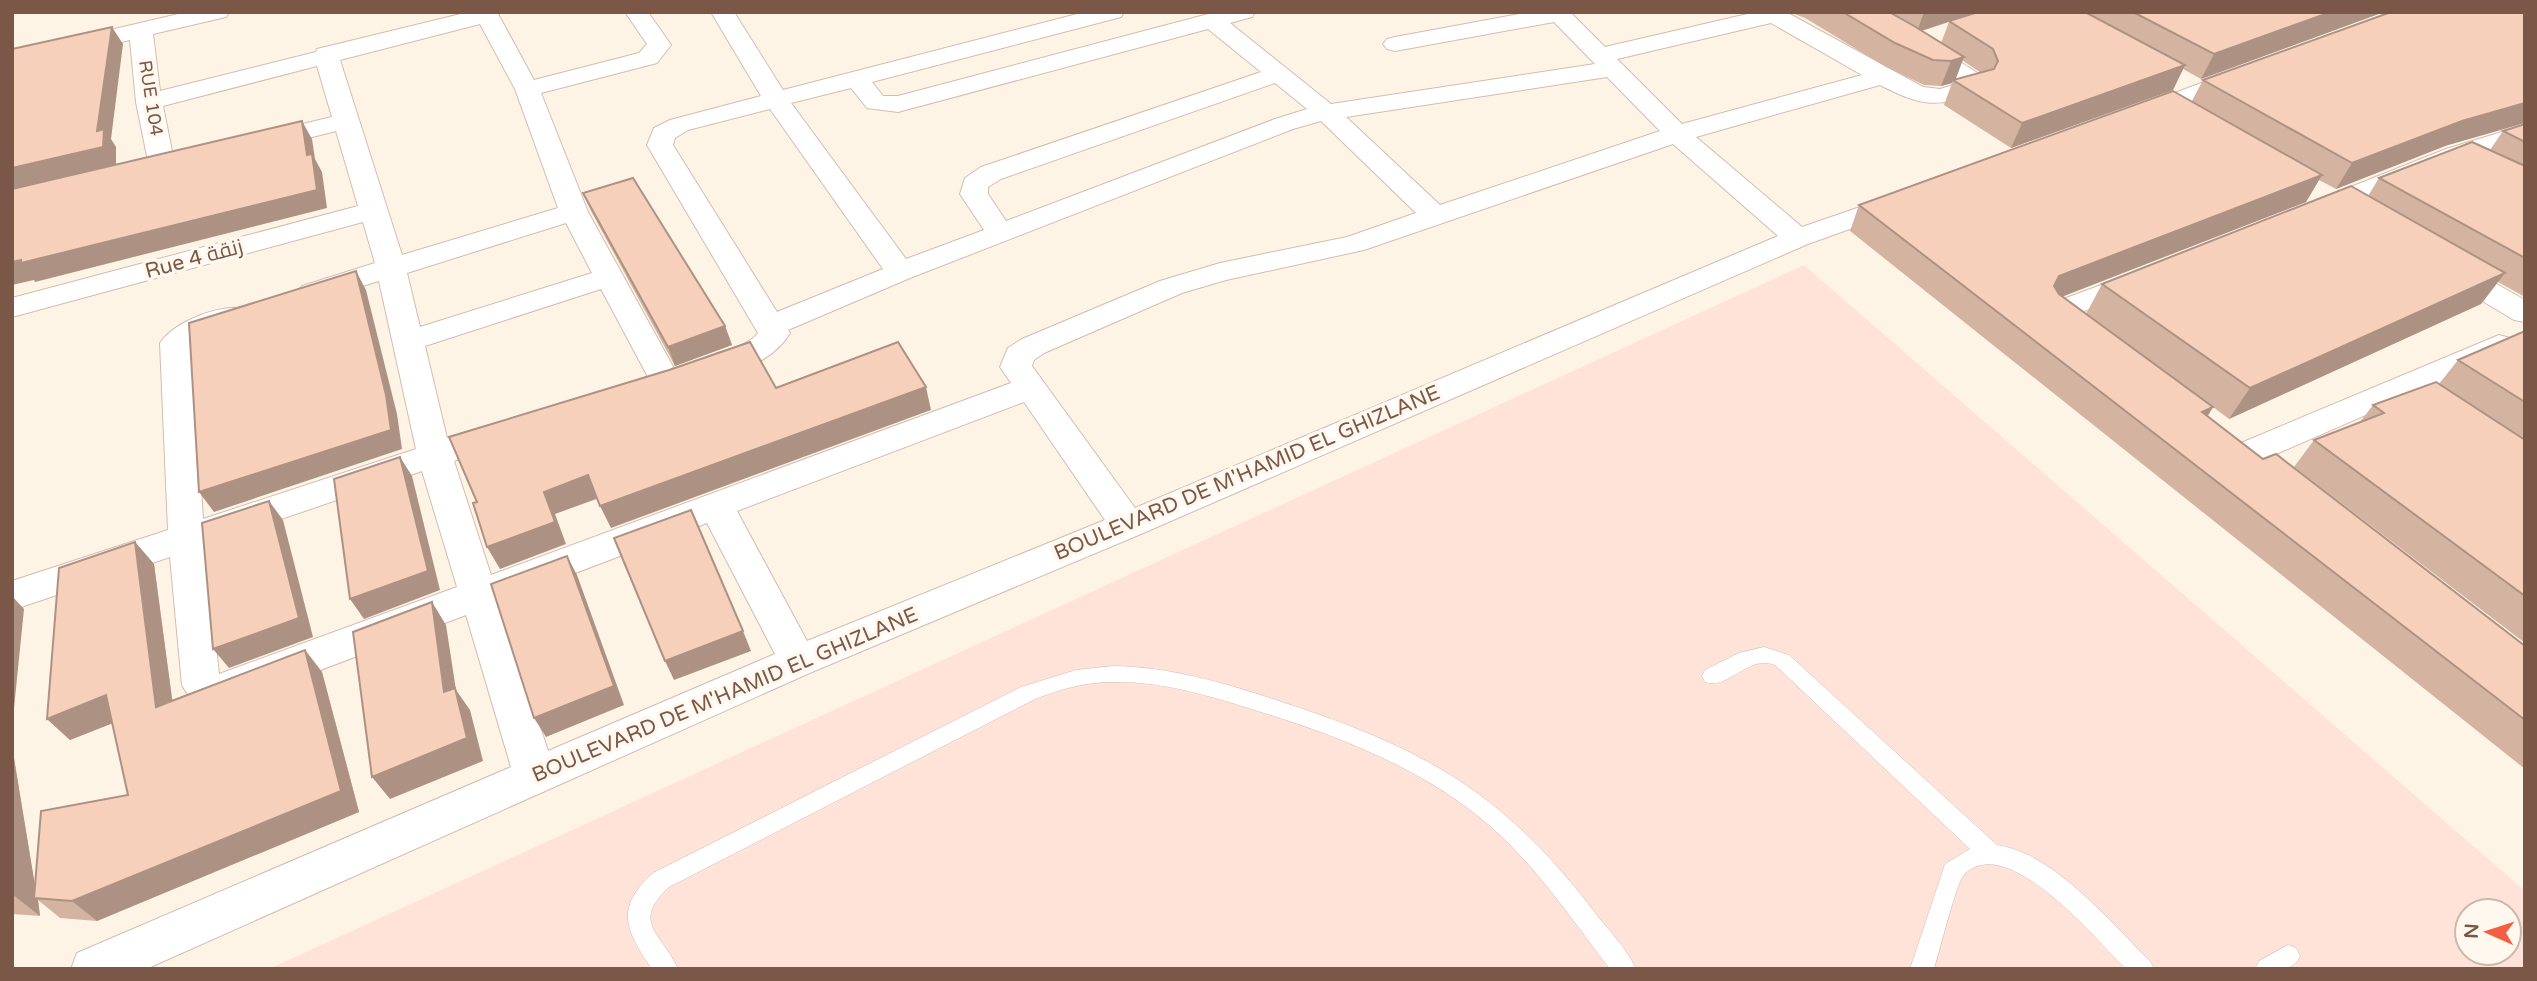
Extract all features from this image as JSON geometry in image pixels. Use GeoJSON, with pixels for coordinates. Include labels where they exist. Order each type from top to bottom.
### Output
{"type":"FeatureCollection","features":[{"type":"Feature","properties":{"kind":"street"},"geometry":{"type":"LineString","coordinates":[[12,60],[218,12]]}},
{"type":"Feature","properties":{"kind":"street"},"geometry":{"type":"LineString","coordinates":[[527,89],[648,58],[659,45],[636,12]]}},
{"type":"Feature","properties":{"kind":"street"},"geometry":{"type":"LineString","coordinates":[[723,12],[776,100],[900,272]]}},
{"type":"Feature","properties":{"kind":"street"},"geometry":{"type":"LineString","coordinates":[[149,102],[485,13],[527,89],[574,212],[609,277],[654,387],[763,348],[771,341],[774,333],[660,145],[663,134],[679,125],[949,53],[1050,20],[1113,12]]}},
{"type":"Feature","properties":{"kind":"street"},"geometry":{"type":"LineString","coordinates":[[856,78],[876,103],[884,105],[974,85],[1244,12]]}},
{"type":"Feature","properties":{"kind":"street"},"geometry":{"type":"LineString","coordinates":[[770,326],[900,272],[1284,124],[1326,112],[1605,62],[1771,14],[1883,78],[1928,97],[1941,97],[1974,87],[1973,81],[1915,43],[1859,12]]}},
{"type":"Feature","properties":{"kind":"street"},"geometry":{"type":"LineString","coordinates":[[1395,44],[1558,13],[1677,134],[1798,238]]}},
{"type":"Feature","properties":{"kind":"street"},"geometry":{"type":"LineString","coordinates":[[1213,21],[1326,112],[1436,217]]}},
{"type":"Feature","properties":{"kind":"street","name":"RUE 104"},"geometry":{"type":"LineString","coordinates":[[141,30],[149,102],[162,166]]}},
{"type":"Feature","properties":{"kind":"street"},"geometry":{"type":"LineString","coordinates":[[1915,43],[1940,35]]}},
{"type":"Feature","properties":{"kind":"street"},"geometry":{"type":"LineString","coordinates":[[949,53],[974,85]]}},
{"type":"Feature","properties":{"kind":"street"},"geometry":{"type":"LineString","coordinates":[[326,54],[391,268],[434,453],[535,776]]}},
{"type":"Feature","properties":{"kind":"street"},"geometry":{"type":"LineString","coordinates":[[2112,124],[2180,91],[2274,62]]}},
{"type":"Feature","properties":{"kind":"street"},"geometry":{"type":"LineString","coordinates":[[1001,234],[974,194],[975,184],[991,173],[1279,74]]}},
{"type":"Feature","properties":{"kind":"street"},"geometry":{"type":"LineString","coordinates":[[1128,525],[1016,368],[1019,355],[1033,346],[1171,287],[1220,272],[1354,244],[1677,134],[1883,78]]}},
{"type":"Feature","properties":{"kind":"street"},"geometry":{"type":"LineString","coordinates":[[2180,91],[2198,125]]}},
{"type":"Feature","properties":{"kind":"street"},"geometry":{"type":"LineString","coordinates":[[241,147],[346,121]]}},
{"type":"Feature","properties":{"kind":"street"},"geometry":{"type":"LineString","coordinates":[[2296,218],[2346,210],[2455,155],[2525,133]]}},
{"type":"Feature","properties":{"kind":"street"},"geometry":{"type":"LineString","coordinates":[[2455,155],[2490,173]]}},
{"type":"Feature","properties":{"kind":"street"},"geometry":{"type":"LineString","coordinates":[[135,173],[188,160]]}},
{"type":"Feature","properties":{"kind":"street"},"geometry":{"type":"LineString","coordinates":[[2300,184],[2346,210]]}},
{"type":"Feature","properties":{"kind":"street","name":"BOULEVARD DE M'HAMID EL GHIZLANE"},"geometry":{"type":"LineString","coordinates":[[94,969],[798,661],[1128,525],[1798,238],[1929,191]]}},
{"type":"Feature","properties":{"kind":"street","name":"Rue 4 زنقة"},"geometry":{"type":"LineString","coordinates":[[12,308],[375,210]]}},
{"type":"Feature","properties":{"kind":"street"},"geometry":{"type":"LineString","coordinates":[[574,212],[194,329],[182,335],[176,343],[186,537],[202,685],[213,691],[227,689],[1028,388]]}},
{"type":"Feature","properties":{"kind":"street"},"geometry":{"type":"LineString","coordinates":[[2430,258],[2525,313]]}},
{"type":"Feature","properties":{"kind":"street"},"geometry":{"type":"LineString","coordinates":[[2091,337],[2058,312],[2158,272]]}},
{"type":"Feature","properties":{"kind":"street"},"geometry":{"type":"LineString","coordinates":[[409,341],[609,277]]}},
{"type":"Feature","properties":{"kind":"street"},"geometry":{"type":"LineString","coordinates":[[2280,478],[2237,445],[2406,386],[2525,334]]}},
{"type":"Feature","properties":{"kind":"street"},"geometry":{"type":"LineString","coordinates":[[2406,386],[2438,407]]}},
{"type":"Feature","properties":{"kind":"street"},"geometry":{"type":"LineString","coordinates":[[12,596],[524,425]]}},
{"type":"Feature","properties":{"kind":"street"},"geometry":{"type":"LineString","coordinates":[[716,506],[798,661]]}},
{"type":"Feature","properties":{"kind":"lane"},"geometry":{"type":"LineString","coordinates":[[1712,676],[1758,653],[1774,655],[1782,660],[1992,855]]}},
{"type":"Feature","properties":{"kind":"lane"},"geometry":{"type":"LineString","coordinates":[[666,969],[637,924],[637,911],[643,898],[661,880],[1028,693],[1076,678],[1126,674],[1192,684],[1305,718],[1371,741],[1438,776],[1498,820],[1524,845],[1624,969]]}},
{"type":"Feature","properties":{"kind":"lane"},"geometry":{"type":"LineString","coordinates":[[1922,969],[1953,871],[1962,862],[1975,856],[1992,855],[2022,862],[2051,880],[2142,969]]}},
{"type":"Feature","properties":{"kind":"lane"},"geometry":{"type":"LineString","coordinates":[[2267,969],[2288,956]]}},
{"type":"Feature","properties":{"kind":"shaded area"},"geometry":{"type":"Polygon","coordinates":[[[1804,265],[2525,891],[2525,969],[269,969],[1804,265]]]}},
{"type":"Feature","properties":{"kind":"building"},"geometry":{"type":"Polygon","coordinates":[[[1843,12],[1889,12],[1964,57],[1951,61],[1933,60],[1895,43],[1843,12]]]}},
{"type":"Feature","properties":{"kind":"building"},"geometry":{"type":"Polygon","coordinates":[[[1978,12],[2085,12],[2185,65],[2022,123],[1953,80],[1994,69],[1998,61],[1993,49],[1949,21],[1978,12]]]}},
{"type":"Feature","properties":{"kind":"building"},"geometry":{"type":"Polygon","coordinates":[[[2133,12],[2331,12],[2214,54],[2133,12]]]}},
{"type":"Feature","properties":{"kind":"building"},"geometry":{"type":"Polygon","coordinates":[[[2391,12],[2525,12],[2525,103],[2462,121],[2352,163],[2203,80],[2391,12]]]}},
{"type":"Feature","properties":{"kind":"building"},"geometry":{"type":"Polygon","coordinates":[[[112,27],[97,131],[104,129],[103,147],[12,168],[12,49],[112,27]]]}},
{"type":"Feature","properties":{"kind":"building"},"geometry":{"type":"Polygon","coordinates":[[[2173,91],[2322,175],[2059,276],[2054,286],[2059,294],[2213,407],[2202,412],[2263,459],[2276,454],[2525,646],[2525,720],[1859,205],[2173,91]]]}},
{"type":"Feature","properties":{"kind":"building"},"geometry":{"type":"Polygon","coordinates":[[[302,121],[307,155],[312,154],[317,190],[21,263],[21,260],[12,262],[12,189],[302,121]]]}},
{"type":"Feature","properties":{"kind":"building"},"geometry":{"type":"Polygon","coordinates":[[[2525,124],[2525,142],[2503,131],[2525,124]]]}},
{"type":"Feature","properties":{"kind":"building"},"geometry":{"type":"Polygon","coordinates":[[[2472,142],[2525,166],[2525,258],[2379,178],[2472,142]]]}},
{"type":"Feature","properties":{"kind":"building"},"geometry":{"type":"Polygon","coordinates":[[[633,178],[725,326],[668,347],[583,193],[633,178]]]}},
{"type":"Feature","properties":{"kind":"building"},"geometry":{"type":"Polygon","coordinates":[[[2351,186],[2505,273],[2250,388],[2102,284],[2351,186]]]}},
{"type":"Feature","properties":{"kind":"building"},"geometry":{"type":"Polygon","coordinates":[[[356,271],[386,395],[391,430],[199,492],[189,323],[356,271]]]}},
{"type":"Feature","properties":{"kind":"building"},"geometry":{"type":"Polygon","coordinates":[[[2525,331],[2525,402],[2458,360],[2525,331]]]}},
{"type":"Feature","properties":{"kind":"building"},"geometry":{"type":"Polygon","coordinates":[[[750,342],[776,388],[898,342],[926,387],[600,506],[588,475],[544,492],[555,522],[487,547],[473,503],[477,502],[449,437],[669,370],[750,342]]]}},
{"type":"Feature","properties":{"kind":"building"},"geometry":{"type":"Polygon","coordinates":[[[2436,382],[2525,440],[2525,596],[2314,440],[2384,413],[2373,405],[2436,382]]]}},
{"type":"Feature","properties":{"kind":"building"},"geometry":{"type":"Polygon","coordinates":[[[400,457],[428,571],[350,599],[334,479],[400,457]]]}},
{"type":"Feature","properties":{"kind":"building"},"geometry":{"type":"Polygon","coordinates":[[[269,501],[299,618],[213,649],[202,523],[269,501]]]}},
{"type":"Feature","properties":{"kind":"building"},"geometry":{"type":"Polygon","coordinates":[[[691,510],[743,631],[665,661],[614,538],[691,510]]]}},
{"type":"Feature","properties":{"kind":"building"},"geometry":{"type":"Polygon","coordinates":[[[135,542],[156,707],[305,650],[341,791],[72,901],[34,898],[41,811],[128,795],[106,695],[47,719],[59,568],[135,542]]]}},
{"type":"Feature","properties":{"kind":"building"},"geometry":{"type":"Polygon","coordinates":[[[567,556],[614,686],[534,718],[491,584],[567,556]]]}},
{"type":"Feature","properties":{"kind":"building"},"geometry":{"type":"Polygon","coordinates":[[[432,602],[444,692],[455,688],[467,738],[372,777],[353,632],[432,602]]]}}]}
